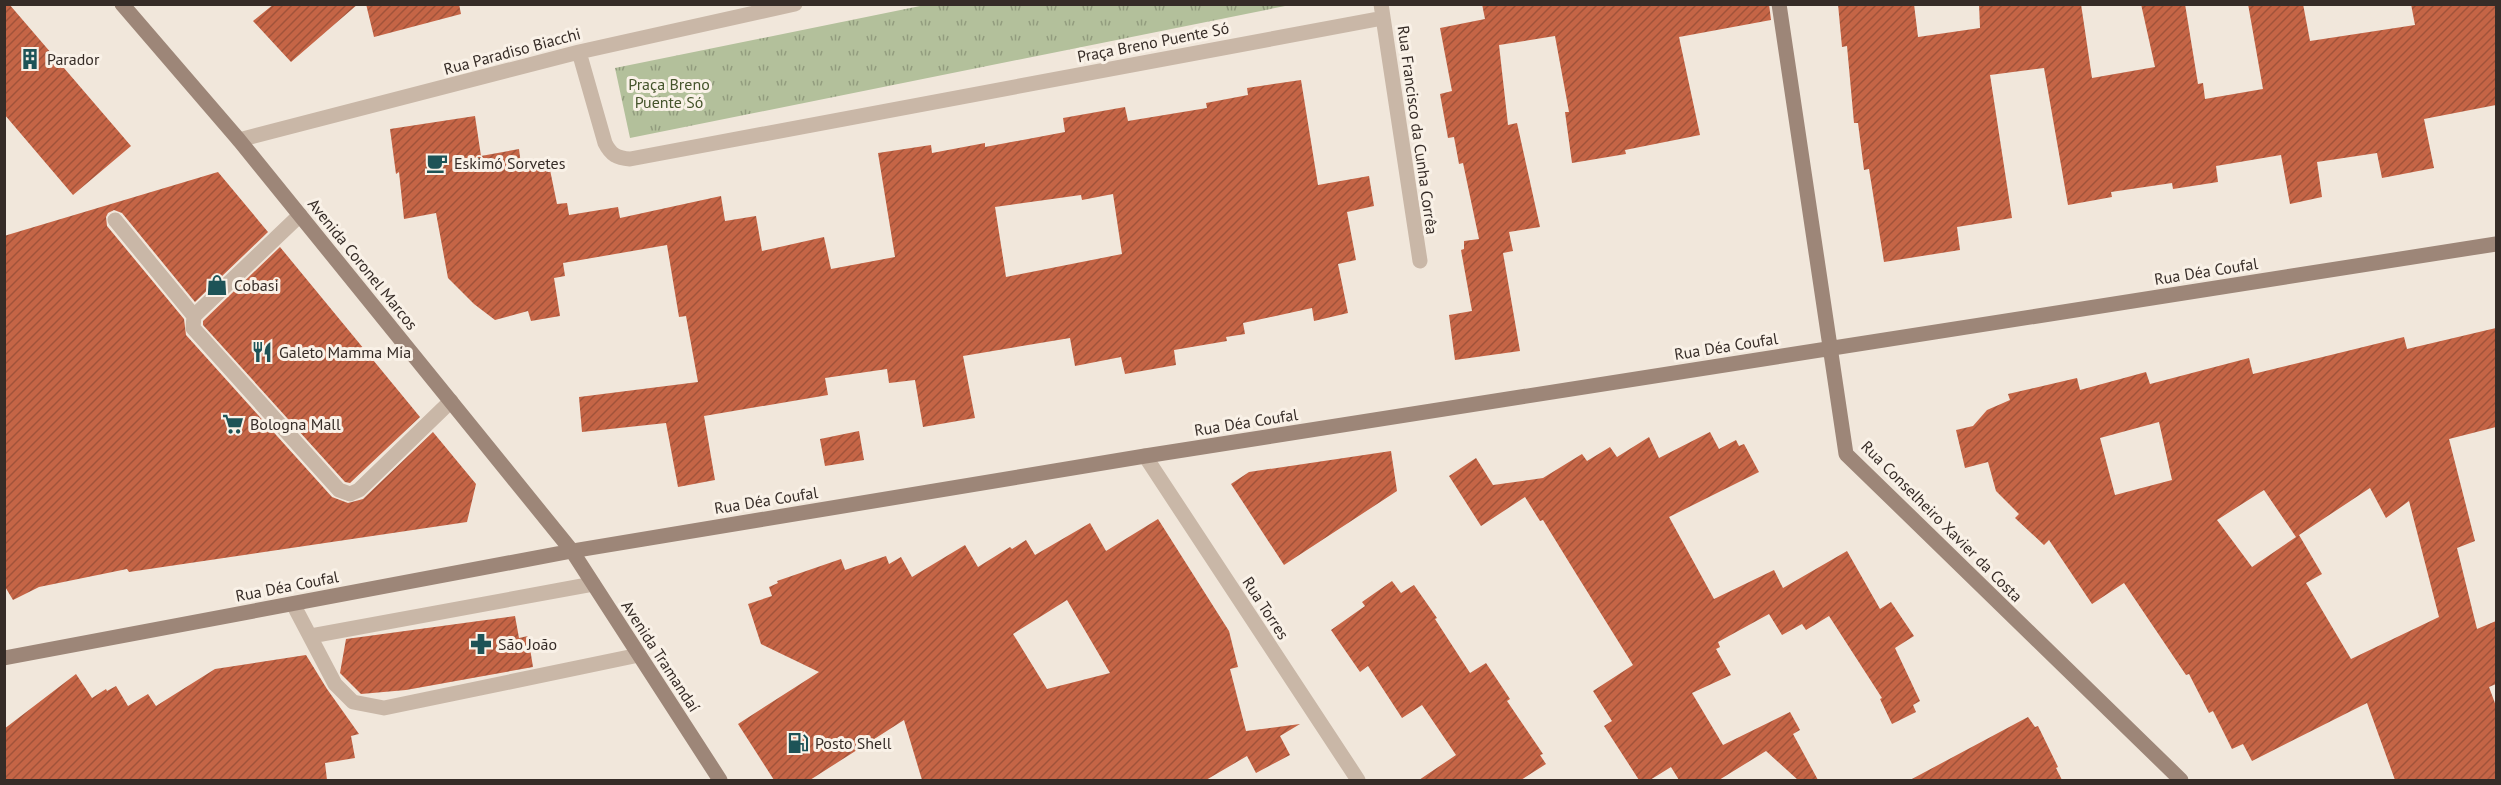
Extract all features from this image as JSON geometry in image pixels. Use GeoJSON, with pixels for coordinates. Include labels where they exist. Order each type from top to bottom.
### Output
{"type":"FeatureCollection","features":[{"type":"Feature","properties":{"kind":"main road","name":"Avenida Coronel Marcos"},"geometry":{"type":"LineString","coordinates":[[122,4],[239,140],[572,551]]}},
{"type":"Feature","properties":{"kind":"main road","name":"Rua Conselheiro Xavier da Costa"},"geometry":{"type":"LineString","coordinates":[[1779,4],[1846,454],[2181,780]]}},
{"type":"Feature","properties":{"kind":"main road","name":"Rua Déa Coufal"},"geometry":{"type":"LineString","coordinates":[[4,658],[572,551],[1145,456],[2496,244]]}},
{"type":"Feature","properties":{"kind":"main road","name":"Avenida Tramandaí"},"geometry":{"type":"LineString","coordinates":[[572,551],[720,780]]}},
{"type":"Feature","properties":{"kind":"street","name":"Rua Paradiso Biacchi"},"geometry":{"type":"LineString","coordinates":[[239,140],[579,52],[795,4]]}},
{"type":"Feature","properties":{"kind":"street","name":"Praça Breno Puente Só"},"geometry":{"type":"LineString","coordinates":[[579,52],[605,143],[610,152],[619,158],[630,159],[1382,11]]}},
{"type":"Feature","properties":{"kind":"street","name":"Rua Francisco da Cunha Corrêa"},"geometry":{"type":"LineString","coordinates":[[1382,11],[1420,261]]}},
{"type":"Feature","properties":{"kind":"street"},"geometry":{"type":"LineString","coordinates":[[300,215],[194,316],[193,328],[339,490],[350,494],[359,490],[451,401]]}},
{"type":"Feature","properties":{"kind":"street"},"geometry":{"type":"LineString","coordinates":[[115,220],[194,316]]}},
{"type":"Feature","properties":{"kind":"street","name":"Rua Torres"},"geometry":{"type":"LineString","coordinates":[[1145,456],[1358,780]]}},
{"type":"Feature","properties":{"kind":"street"},"geometry":{"type":"LineString","coordinates":[[311,636],[593,584]]}},
{"type":"Feature","properties":{"kind":"street"},"geometry":{"type":"LineString","coordinates":[[294,604],[335,684],[352,702],[384,708],[639,656]]}},
{"type":"Feature","properties":{"kind":"green space","name":"Praça Breno Puente Só"},"geometry":{"type":"Polygon","coordinates":[[[930,4],[1290,5],[630,138],[615,68],[930,4]]]}},
{"type":"Feature","properties":{"kind":"building","name":"Parador"},"geometry":{"type":"Polygon","coordinates":[[[4,4],[9,4],[131,146],[73,195],[4,114],[4,4]]]}},
{"type":"Feature","properties":{"kind":"building"},"geometry":{"type":"Polygon","coordinates":[[[274,4],[358,4],[291,62],[253,21],[274,4]]]}},
{"type":"Feature","properties":{"kind":"building"},"geometry":{"type":"Polygon","coordinates":[[[366,4],[459,4],[461,14],[374,37],[366,4]]]}},
{"type":"Feature","properties":{"kind":"building"},"geometry":{"type":"Polygon","coordinates":[[[1482,4],[1769,4],[1771,20],[1679,37],[1700,135],[1625,150],[1626,154],[1572,163],[1565,112],[1569,112],[1555,36],[1499,45],[1508,125],[1517,123],[1540,227],[1509,232],[1513,251],[1503,253],[1520,351],[1455,360],[1449,315],[1472,311],[1461,250],[1464,249],[1464,241],[1479,239],[1463,163],[1459,164],[1454,137],[1448,138],[1440,94],[1452,91],[1440,28],[1485,19],[1482,4]]]}},
{"type":"Feature","properties":{"kind":"building"},"geometry":{"type":"Polygon","coordinates":[[[1838,4],[1914,4],[1918,37],[1980,28],[1979,4],[2081,4],[2092,78],[2155,67],[2141,4],[2185,4],[2198,84],[2203,83],[2205,99],[2263,89],[2248,4],[2303,4],[2310,41],[2415,25],[2411,4],[2496,4],[2496,105],[2424,119],[2434,168],[2382,178],[2377,153],[2317,162],[2322,197],[2290,204],[2281,155],[2216,166],[2218,182],[2173,189],[2172,183],[2111,192],[2112,197],[2068,205],[2044,68],[1990,75],[2012,218],[1957,227],[1960,250],[1884,262],[1869,169],[1864,170],[1858,123],[1854,123],[1847,46],[1842,47],[1838,4]]]}},
{"type":"Feature","properties":{"kind":"building"},"geometry":{"type":"Polygon","coordinates":[[[1301,80],[1318,185],[1369,176],[1374,206],[1347,212],[1356,260],[1338,264],[1348,313],[1314,321],[1312,308],[1243,323],[1245,334],[1226,337],[1227,341],[1174,350],[1176,365],[1125,374],[1121,357],[1075,366],[1070,338],[963,356],[975,418],[923,427],[915,380],[889,383],[887,369],[825,378],[828,395],[704,416],[715,480],[678,487],[666,423],[582,432],[579,397],[698,382],[686,316],[679,317],[667,245],[563,263],[565,276],[554,278],[560,316],[531,321],[528,311],[495,320],[474,304],[448,278],[436,213],[404,219],[399,172],[396,174],[390,129],[475,116],[481,156],[519,149],[521,165],[548,160],[557,204],[567,203],[569,215],[618,207],[620,218],[721,196],[725,221],[756,216],[762,251],[824,237],[831,269],[895,257],[878,153],[931,145],[932,153],[985,143],[985,147],[1065,132],[1063,118],[1125,107],[1128,121],[1207,108],[1206,103],[1248,95],[1247,88],[1301,80]],[[1113,194],[1082,200],[1081,195],[995,207],[1006,277],[1122,254],[1113,194]]]}},
{"type":"Feature","properties":{"kind":"building","name":"Bologna Mall"},"geometry":{"type":"Polygon","coordinates":[[[218,172],[268,232],[195,302],[122,213],[114,210],[108,213],[107,226],[184,319],[186,335],[332,497],[348,503],[363,499],[433,432],[476,484],[467,522],[129,572],[127,569],[39,587],[13,600],[4,585],[4,236],[218,172]]]}},
{"type":"Feature","properties":{"kind":"building"},"geometry":{"type":"Polygon","coordinates":[[[280,247],[420,417],[350,483],[345,482],[203,325],[203,321],[280,247]]]}},
{"type":"Feature","properties":{"kind":"building"},"geometry":{"type":"Polygon","coordinates":[[[2496,328],[2496,427],[2449,439],[2475,541],[2457,548],[2477,629],[2496,621],[2496,684],[2489,687],[2496,706],[2496,780],[2395,780],[2367,703],[2252,761],[2243,744],[2232,749],[2213,711],[2209,713],[2189,674],[2186,675],[2124,583],[2092,604],[2049,540],[2044,545],[2015,518],[2019,514],[1996,491],[1988,462],[1965,468],[1956,430],[1973,426],[1987,410],[2010,400],[2008,394],[2077,378],[2080,390],[2146,372],[2150,384],[2249,358],[2253,374],[2404,337],[2407,349],[2496,328]],[[2159,422],[2100,438],[2115,495],[2172,480],[2159,422]],[[2370,488],[2299,535],[2322,574],[2306,583],[2351,659],[2439,617],[2409,501],[2386,518],[2370,488]],[[2264,490],[2217,520],[2252,567],[2296,537],[2264,490]]]}},
{"type":"Feature","properties":{"kind":"building"},"geometry":{"type":"Polygon","coordinates":[[[859,431],[864,460],[825,466],[820,439],[859,431]]]}},
{"type":"Feature","properties":{"kind":"building"},"geometry":{"type":"Polygon","coordinates":[[[1710,432],[1719,449],[1736,440],[1739,446],[1744,444],[1759,472],[1669,517],[1714,599],[1774,570],[1783,588],[1847,551],[1880,609],[1891,602],[1914,636],[1895,648],[1920,701],[1913,705],[1916,712],[1892,724],[1880,699],[1882,698],[1829,616],[1806,630],[1802,624],[1782,635],[1769,614],[1718,642],[1720,647],[1716,649],[1731,675],[1692,693],[1723,745],[1790,712],[1800,730],[1793,734],[1818,780],[1798,780],[1766,751],[1719,780],[1679,780],[1671,767],[1650,780],[1639,780],[1604,726],[1612,721],[1593,691],[1633,665],[1543,520],[1540,521],[1525,497],[1481,526],[1449,476],[1476,458],[1493,485],[1543,478],[1582,454],[1587,461],[1610,447],[1617,457],[1649,437],[1659,458],[1710,432]]]}},
{"type":"Feature","properties":{"kind":"building"},"geometry":{"type":"Polygon","coordinates":[[[1391,451],[1397,491],[1284,565],[1231,484],[1249,472],[1391,451]]]}},
{"type":"Feature","properties":{"kind":"building"},"geometry":{"type":"Polygon","coordinates":[[[1158,519],[1229,631],[1238,667],[1230,669],[1246,731],[1300,724],[1280,736],[1290,755],[1256,773],[1247,756],[1206,780],[922,780],[904,720],[810,780],[774,780],[738,724],[819,672],[761,644],[748,604],[772,596],[769,587],[778,583],[777,581],[841,559],[845,570],[886,556],[889,564],[901,557],[912,577],[965,545],[978,567],[1026,540],[1035,555],[1090,523],[1106,551],[1158,519]],[[1067,600],[1013,634],[1047,689],[1110,673],[1067,600]]]}},
{"type":"Feature","properties":{"kind":"building"},"geometry":{"type":"Polygon","coordinates":[[[1392,581],[1401,593],[1414,585],[1470,673],[1486,663],[1510,699],[1507,701],[1543,754],[1540,755],[1546,764],[1521,780],[1419,780],[1456,755],[1422,705],[1402,718],[1368,666],[1360,672],[1331,630],[1365,606],[1362,602],[1392,581]]]}},
{"type":"Feature","properties":{"kind":"building"},"geometry":{"type":"Polygon","coordinates":[[[515,616],[519,638],[528,636],[533,667],[406,690],[361,694],[340,673],[346,639],[515,616]]]}},
{"type":"Feature","properties":{"kind":"building"},"geometry":{"type":"Polygon","coordinates":[[[306,655],[359,734],[351,736],[355,758],[325,763],[327,780],[4,780],[4,729],[76,674],[92,698],[116,686],[128,706],[148,694],[156,706],[215,669],[306,655]]]}},
{"type":"Feature","properties":{"kind":"building"},"geometry":{"type":"Polygon","coordinates":[[[2028,717],[2035,727],[2038,726],[2062,780],[1910,780],[2028,717]]]}},
{"type":"Feature","properties":{"kind":"place","name":"Parador"},"geometry":{"type":"Point","coordinates":[30,59]}},
{"type":"Feature","properties":{"kind":"place","name":"Eskimó Sorvetes"},"geometry":{"type":"Point","coordinates":[437,163]}},
{"type":"Feature","properties":{"kind":"place","name":"Cobasi"},"geometry":{"type":"Point","coordinates":[217,285]}},
{"type":"Feature","properties":{"kind":"place","name":"Galeto Mamma Mia"},"geometry":{"type":"Point","coordinates":[262,352]}},
{"type":"Feature","properties":{"kind":"place","name":"Bologna Mall"},"geometry":{"type":"Point","coordinates":[233,424]}},
{"type":"Feature","properties":{"kind":"place","name":"São João"},"geometry":{"type":"Point","coordinates":[481,644]}},
{"type":"Feature","properties":{"kind":"place","name":"Posto Shell"},"geometry":{"type":"Point","coordinates":[798,743]}}]}
